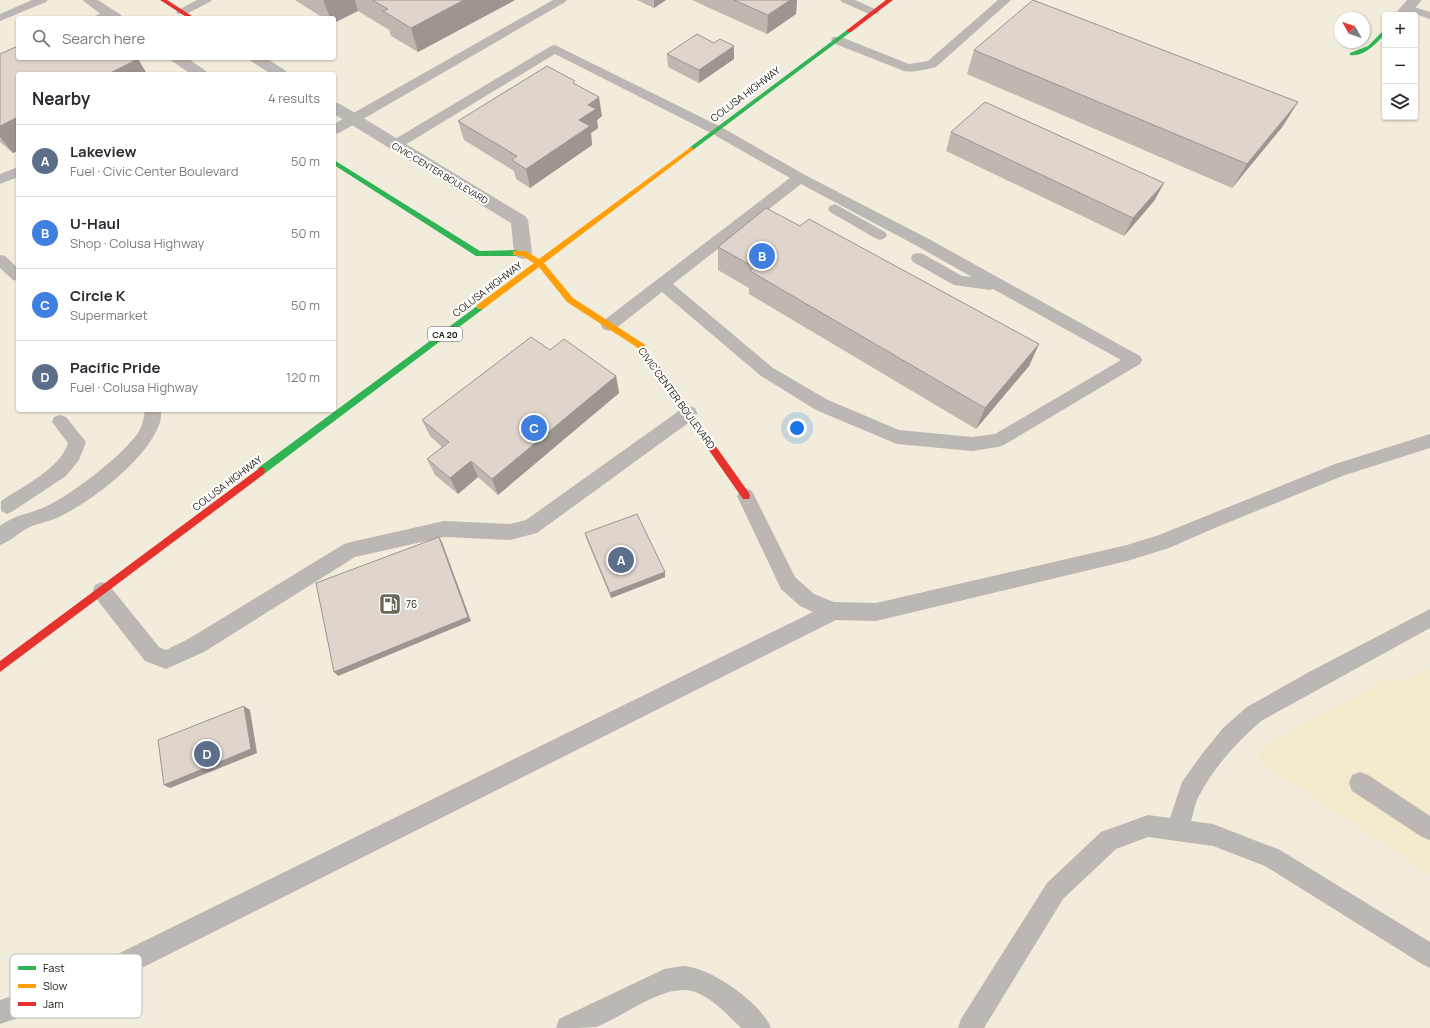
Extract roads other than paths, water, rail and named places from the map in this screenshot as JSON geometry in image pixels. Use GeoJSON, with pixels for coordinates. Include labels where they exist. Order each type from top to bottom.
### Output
{"type":"FeatureCollection","features":[{"type":"Feature","properties":{"kind":"main road"},"geometry":{"type":"LineString","coordinates":[[163,0],[189,16]]}},
{"type":"Feature","properties":{"kind":"main road","name":"COLUSA HIGHWAY"},"geometry":{"type":"LineString","coordinates":[[336,408],[540,263],[890,0]]}},
{"type":"Feature","properties":{"kind":"main road"},"geometry":{"type":"LineString","coordinates":[[1352,54],[1370,46],[1382,34]]}},
{"type":"Feature","properties":{"kind":"main road"},"geometry":{"type":"LineString","coordinates":[[336,165],[479,254],[523,253]]}},
{"type":"Feature","properties":{"kind":"main road","name":"CIVIC CENTER BOULEVARD"},"geometry":{"type":"LineString","coordinates":[[523,253],[540,263],[570,300],[640,346],[690,413],[746,496]]}},
{"type":"Feature","properties":{"kind":"main road","name":"COLUSA HIGHWAY"},"geometry":{"type":"LineString","coordinates":[[0,667],[102,591],[328,414]]}},
{"type":"Feature","properties":{"kind":"street"},"geometry":{"type":"LineString","coordinates":[[89,0],[108,16]]}},
{"type":"Feature","properties":{"kind":"street"},"geometry":{"type":"LineString","coordinates":[[180,60],[198,72]]}},
{"type":"Feature","properties":{"kind":"street"},"geometry":{"type":"LineString","coordinates":[[259,60],[278,72]]}},
{"type":"Feature","properties":{"kind":"street","name":"CIVIC CENTER BOULEVARD"},"geometry":{"type":"LineString","coordinates":[[336,108],[519,220],[523,253]]}},
{"type":"Feature","properties":{"kind":"lane"},"geometry":{"type":"LineString","coordinates":[[0,18],[42,0]]}},
{"type":"Feature","properties":{"kind":"lane"},"geometry":{"type":"LineString","coordinates":[[182,12],[206,0]]}},
{"type":"Feature","properties":{"kind":"lane"},"geometry":{"type":"LineString","coordinates":[[336,129],[561,0]]}},
{"type":"Feature","properties":{"kind":"lane"},"geometry":{"type":"LineString","coordinates":[[846,0],[873,12]]}},
{"type":"Feature","properties":{"kind":"lane"},"geometry":{"type":"LineString","coordinates":[[837,40],[908,68],[932,64],[1005,0]]}},
{"type":"Feature","properties":{"kind":"lane"},"geometry":{"type":"LineString","coordinates":[[9,3],[19,10]]}},
{"type":"Feature","properties":{"kind":"lane"},"geometry":{"type":"LineString","coordinates":[[1408,8],[1430,16]]}},
{"type":"Feature","properties":{"kind":"lane"},"geometry":{"type":"LineString","coordinates":[[395,145],[555,49],[716,130],[800,178],[922,242],[1134,360],[998,440],[972,444],[897,436],[822,405],[767,372],[663,284]]}},
{"type":"Feature","properties":{"kind":"lane"},"geometry":{"type":"LineString","coordinates":[[0,180],[16,172]]}},
{"type":"Feature","properties":{"kind":"lane"},"geometry":{"type":"LineString","coordinates":[[609,325],[800,178]]}},
{"type":"Feature","properties":{"kind":"lane"},"geometry":{"type":"LineString","coordinates":[[829,193],[836,209],[880,235]]}},
{"type":"Feature","properties":{"kind":"lane"},"geometry":{"type":"LineString","coordinates":[[918,258],[959,281],[999,286]]}},
{"type":"Feature","properties":{"kind":"lane"},"geometry":{"type":"LineString","coordinates":[[0,260],[16,274]]}},
{"type":"Feature","properties":{"kind":"lane"},"geometry":{"type":"LineString","coordinates":[[0,537],[20,522],[50,513],[85,491],[118,466],[142,442],[154,417],[153,412]]}},
{"type":"Feature","properties":{"kind":"lane"},"geometry":{"type":"LineString","coordinates":[[102,591],[152,654],[166,660],[198,645],[351,550],[444,529],[510,532],[531,527],[690,413]]}},
{"type":"Feature","properties":{"kind":"lane"},"geometry":{"type":"LineString","coordinates":[[20,522],[4,502],[60,471],[73,455],[77,442],[60,422]]}},
{"type":"Feature","properties":{"kind":"lane"},"geometry":{"type":"LineString","coordinates":[[746,496],[788,583],[807,600],[834,611],[876,612],[1127,553],[1163,542],[1211,521],[1341,469],[1430,441]]}},
{"type":"Feature","properties":{"kind":"lane"},"geometry":{"type":"LineString","coordinates":[[142,955],[834,611]]}},
{"type":"Feature","properties":{"kind":"lane"},"geometry":{"type":"LineString","coordinates":[[1177,830],[1190,790],[1209,761],[1230,735],[1254,714],[1430,618]]}},
{"type":"Feature","properties":{"kind":"lane"},"geometry":{"type":"LineString","coordinates":[[1360,783],[1430,830]]}},
{"type":"Feature","properties":{"kind":"lane"},"geometry":{"type":"LineString","coordinates":[[970,1028],[1055,891],[1109,840],[1148,826],[1213,835],[1272,858],[1430,956]]}},
{"type":"Feature","properties":{"kind":"lane"},"geometry":{"type":"LineString","coordinates":[[568,1028],[664,981],[676,978],[694,979],[715,989],[759,1028]]}},
{"type":"Feature","properties":{"kind":"lane"},"geometry":{"type":"LineString","coordinates":[[0,1012],[10,1009]]}},
{"type":"Feature","properties":{"kind":"place","name":"U-Haul"},"geometry":{"type":"Point","coordinates":[762,256]}},
{"type":"Feature","properties":{"kind":"place","name":"Circle K"},"geometry":{"type":"Point","coordinates":[534,428]}},
{"type":"Feature","properties":{"kind":"place","name":"Lakeview"},"geometry":{"type":"Point","coordinates":[621,560]}},
{"type":"Feature","properties":{"kind":"place","name":"76"},"geometry":{"type":"Point","coordinates":[390,604]}},
{"type":"Feature","properties":{"kind":"place","name":"Pacific Pride"},"geometry":{"type":"Point","coordinates":[207,754]}}]}
